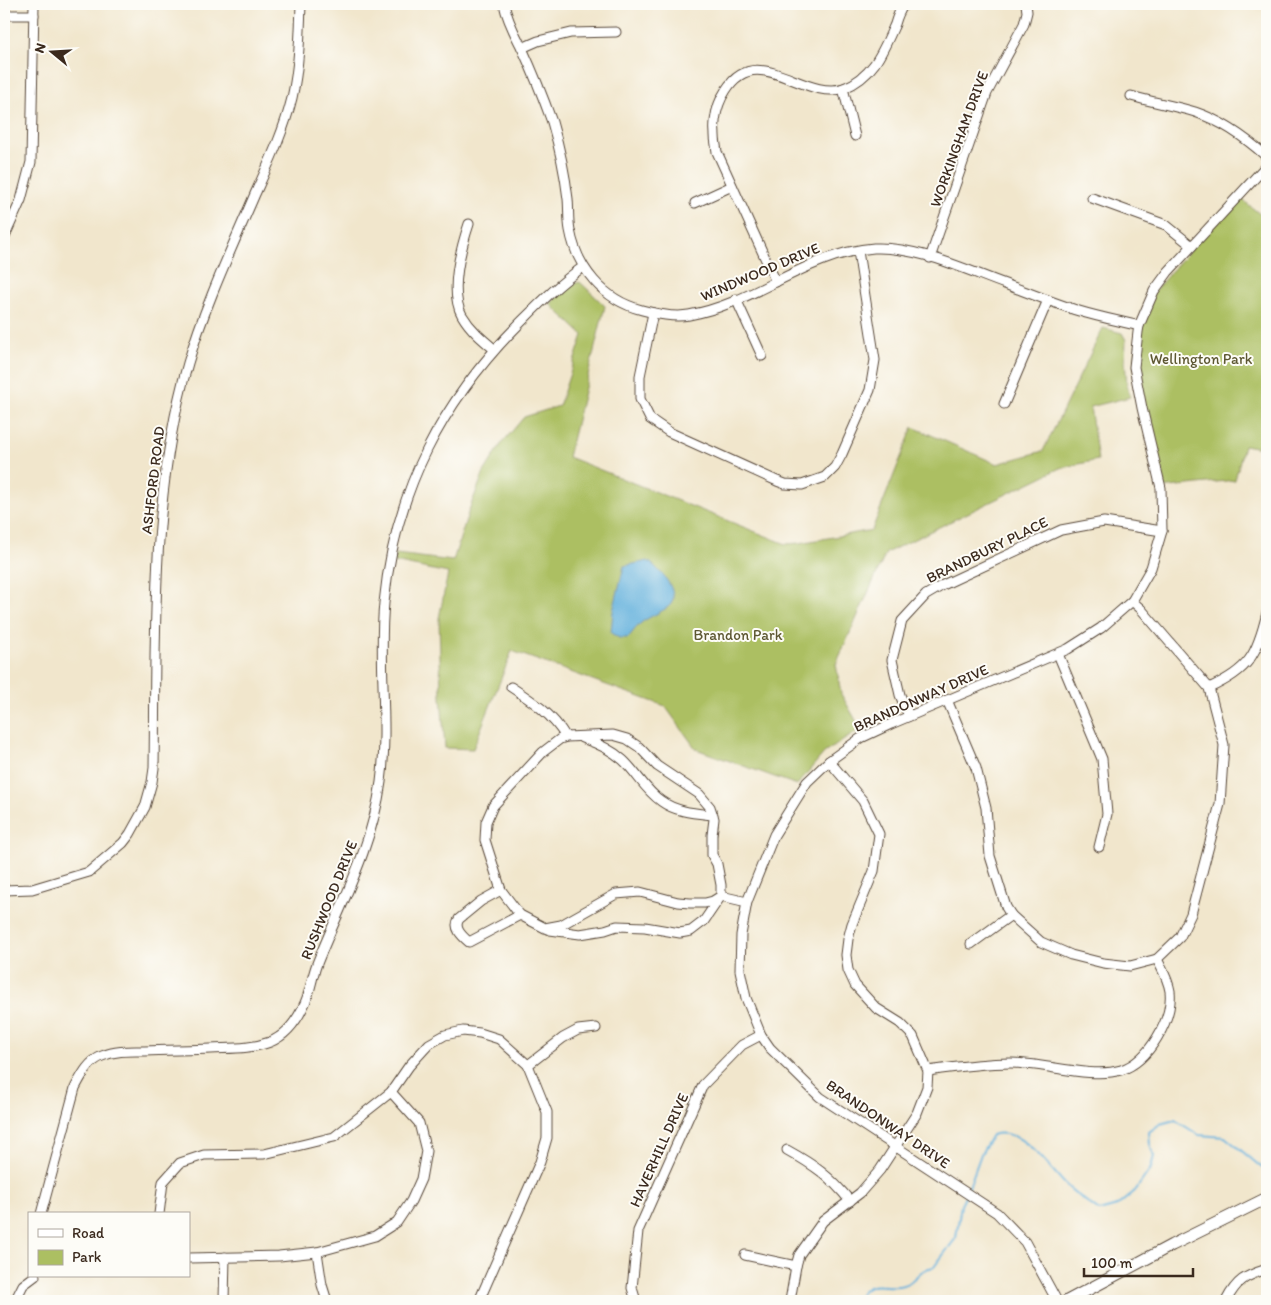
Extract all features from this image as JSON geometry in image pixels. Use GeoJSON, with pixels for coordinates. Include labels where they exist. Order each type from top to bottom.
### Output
{"type":"FeatureCollection","features":[{"type":"Feature","properties":{"kind":"main road"},"geometry":{"type":"LineString","coordinates":[[1067,1301],[1179,1241],[1267,1198]]}},
{"type":"Feature","properties":{"kind":"street"},"geometry":{"type":"LineString","coordinates":[[4,238],[21,200],[31,162],[34,4]]}},
{"type":"Feature","properties":{"kind":"street","name":"ASHFORD ROAD"},"geometry":{"type":"LineString","coordinates":[[4,890],[32,889],[88,872],[124,843],[140,817],[148,796],[154,768],[158,565],[162,495],[169,446],[188,362],[212,293],[272,156],[292,99],[299,60],[300,4]]}},
{"type":"Feature","properties":{"kind":"street","name":"WINDWOOD DRIVE"},"geometry":{"type":"LineString","coordinates":[[504,4],[510,25],[522,48],[552,124],[563,170],[573,241],[583,267],[602,289],[618,301],[653,313],[688,315],[722,306],[818,262],[876,248],[916,253],[1081,312],[1139,326]]}},
{"type":"Feature","properties":{"kind":"street"},"geometry":{"type":"LineString","coordinates":[[776,282],[717,152],[713,132],[720,98],[732,79],[753,70],[776,72],[806,85],[824,90],[843,88],[866,76],[882,55],[904,4]]}},
{"type":"Feature","properties":{"kind":"street","name":"WORKINGHAM DRIVE"},"geometry":{"type":"LineString","coordinates":[[930,258],[988,93],[1024,24],[1027,12],[1026,4]]}},
{"type":"Feature","properties":{"kind":"street"},"geometry":{"type":"LineString","coordinates":[[4,15],[34,15]]}},
{"type":"Feature","properties":{"kind":"street"},"geometry":{"type":"LineString","coordinates":[[522,48],[571,33],[616,32]]}},
{"type":"Feature","properties":{"kind":"street"},"geometry":{"type":"LineString","coordinates":[[843,88],[855,136]]}},
{"type":"Feature","properties":{"kind":"street"},"geometry":{"type":"LineString","coordinates":[[1131,96],[1196,112],[1221,123],[1252,143],[1267,157]]}},
{"type":"Feature","properties":{"kind":"street","name":"BRANDONWAY DRIVE"},"geometry":{"type":"LineString","coordinates":[[1058,1301],[1025,1242],[998,1213],[820,1097],[770,1048],[761,1035],[746,998],[740,970],[741,935],[746,902],[774,835],[807,782],[829,761],[861,738],[1058,654],[1101,628],[1132,602],[1151,568],[1162,531],[1162,498],[1159,475],[1134,367],[1139,326],[1154,291],[1168,272],[1267,165]]}},
{"type":"Feature","properties":{"kind":"street"},"geometry":{"type":"LineString","coordinates":[[695,203],[732,186]]}},
{"type":"Feature","properties":{"kind":"street"},"geometry":{"type":"LineString","coordinates":[[1092,198],[1166,225],[1192,246]]}},
{"type":"Feature","properties":{"kind":"street"},"geometry":{"type":"LineString","coordinates":[[469,224],[460,249],[456,294],[461,314],[473,330],[494,349]]}},
{"type":"Feature","properties":{"kind":"street"},"geometry":{"type":"LineString","coordinates":[[653,313],[640,376],[640,399],[650,419],[668,432],[777,481],[785,484],[802,485],[825,477],[835,467],[870,390],[875,360],[858,251]]}},
{"type":"Feature","properties":{"kind":"street","name":"RUSHWOOD DRIVE"},"geometry":{"type":"LineString","coordinates":[[42,1212],[75,1088],[84,1070],[101,1056],[121,1051],[245,1048],[272,1042],[293,1025],[306,1000],[316,965],[363,856],[378,796],[385,736],[384,605],[388,572],[399,522],[416,472],[442,422],[464,387],[494,349],[555,288],[583,267]]}},
{"type":"Feature","properties":{"kind":"street"},"geometry":{"type":"LineString","coordinates":[[736,300],[762,356]]}},
{"type":"Feature","properties":{"kind":"street"},"geometry":{"type":"LineString","coordinates":[[1004,404],[1048,300]]}},
{"type":"Feature","properties":{"kind":"street","name":"BRANDBURY PLACE"},"geometry":{"type":"LineString","coordinates":[[909,716],[900,695],[892,660],[902,621],[926,595],[943,585],[1061,530],[1104,522],[1162,531]]}},
{"type":"Feature","properties":{"kind":"street"},"geometry":{"type":"LineString","coordinates":[[947,700],[976,768],[986,808],[990,856],[1006,907],[1011,915],[1041,942],[1071,955],[1103,963],[1130,966],[1157,959],[1180,937],[1191,914],[1220,804],[1224,745],[1209,688],[1141,609],[1132,602]]}},
{"type":"Feature","properties":{"kind":"street"},"geometry":{"type":"LineString","coordinates":[[1209,688],[1226,680],[1248,663],[1261,638],[1267,614]]}},
{"type":"Feature","properties":{"kind":"street"},"geometry":{"type":"LineString","coordinates":[[1058,654],[1102,759],[1107,814],[1100,847]]}},
{"type":"Feature","properties":{"kind":"street"},"geometry":{"type":"LineString","coordinates":[[511,687],[539,704],[560,726],[566,737]]}},
{"type":"Feature","properties":{"kind":"street"},"geometry":{"type":"LineString","coordinates":[[579,736],[604,747],[624,761],[639,780],[661,801],[681,810],[713,815]]}},
{"type":"Feature","properties":{"kind":"street"},"geometry":{"type":"LineString","coordinates":[[613,736],[627,739],[657,766],[699,794],[710,807],[713,815],[712,855],[717,864],[722,885],[721,896],[704,921],[691,930],[680,933],[617,926],[580,934],[550,930],[520,915],[500,890],[484,840],[486,822],[493,806],[543,752],[560,739],[566,737],[613,736]]}},
{"type":"Feature","properties":{"kind":"street"},"geometry":{"type":"LineString","coordinates":[[790,1301],[799,1255],[823,1221],[860,1193],[880,1170],[917,1113],[927,1087],[928,1071],[913,1036],[900,1023],[876,1008],[855,985],[848,970],[846,955],[848,939],[852,924],[874,871],[879,834],[864,801],[829,761]]}},
{"type":"Feature","properties":{"kind":"street"},"geometry":{"type":"LineString","coordinates":[[500,890],[481,901],[459,919],[457,922],[458,929],[470,942],[520,915]]}},
{"type":"Feature","properties":{"kind":"street"},"geometry":{"type":"LineString","coordinates":[[545,928],[561,925],[616,894],[640,892],[678,902],[690,903],[705,903],[721,896],[746,902]]}},
{"type":"Feature","properties":{"kind":"street"},"geometry":{"type":"LineString","coordinates":[[971,944],[1011,915]]}},
{"type":"Feature","properties":{"kind":"street"},"geometry":{"type":"LineString","coordinates":[[928,1071],[1010,1063],[1042,1065],[1092,1073],[1122,1070],[1146,1054],[1162,1030],[1169,1009],[1170,992],[1166,975],[1157,959]]}},
{"type":"Feature","properties":{"kind":"street"},"geometry":{"type":"LineString","coordinates":[[528,1065],[563,1038],[578,1030],[596,1028]]}},
{"type":"Feature","properties":{"kind":"street"},"geometry":{"type":"LineString","coordinates":[[159,1212],[163,1182],[180,1163],[204,1155],[264,1154],[334,1136],[391,1092],[409,1066],[430,1044],[445,1035],[464,1031],[480,1033],[499,1039],[528,1065],[547,1112],[547,1138],[540,1162],[479,1301]]}},
{"type":"Feature","properties":{"kind":"street","name":"HAVERHILL DRIVE"},"geometry":{"type":"LineString","coordinates":[[636,1301],[632,1288],[638,1231],[703,1085],[742,1045],[761,1035]]}},
{"type":"Feature","properties":{"kind":"street"},"geometry":{"type":"LineString","coordinates":[[190,1258],[279,1256],[317,1252],[375,1236],[397,1222],[411,1201],[421,1179],[426,1151],[419,1123],[391,1092]]}},
{"type":"Feature","properties":{"kind":"street"},"geometry":{"type":"LineString","coordinates":[[787,1150],[815,1166],[850,1201]]}},
{"type":"Feature","properties":{"kind":"street"},"geometry":{"type":"LineString","coordinates":[[317,1252],[322,1285],[327,1301]]}},
{"type":"Feature","properties":{"kind":"street"},"geometry":{"type":"LineString","coordinates":[[745,1255],[796,1266]]}},
{"type":"Feature","properties":{"kind":"street"},"geometry":{"type":"LineString","coordinates":[[224,1301],[225,1257]]}},
{"type":"Feature","properties":{"kind":"street"},"geometry":{"type":"LineString","coordinates":[[1226,1301],[1232,1289],[1240,1280],[1250,1274],[1267,1269]]}},
{"type":"Feature","properties":{"kind":"street"},"geometry":{"type":"LineString","coordinates":[[15,1301],[23,1285],[32,1278]]}},
{"type":"Feature","properties":{"kind":"green space","name":"Wellington Park"},"geometry":{"type":"Polygon","coordinates":[[[1238,196],[1267,220],[1267,449],[1244,445],[1235,480],[1161,488],[1134,367],[1138,332],[1154,291],[1238,196]]]}},
{"type":"Feature","properties":{"kind":"green space","name":"Brandon Park"},"geometry":{"type":"Polygon","coordinates":[[[580,282],[605,306],[568,457],[786,544],[872,530],[913,427],[997,464],[1043,451],[1103,328],[1122,333],[1126,340],[1125,362],[1130,397],[1090,407],[1098,460],[1060,468],[886,553],[836,664],[841,694],[861,729],[824,753],[797,785],[696,749],[665,706],[512,651],[473,749],[445,748],[441,697],[439,618],[448,573],[394,562],[396,554],[453,561],[469,510],[484,472],[502,443],[524,417],[559,406],[583,335],[550,304],[569,285],[580,282]]]}},
{"type":"Feature","properties":{"kind":"water"},"geometry":{"type":"Polygon","coordinates":[[[648,561],[667,580],[673,592],[671,604],[666,609],[641,623],[628,638],[619,638],[611,633],[613,611],[624,566],[648,561]]]}},
{"type":"Feature","properties":{"kind":"waterway"},"geometry":{"type":"LineString","coordinates":[[968,1190],[981,1154],[992,1135],[1003,1134],[1014,1136],[1025,1142],[1068,1187],[1099,1211],[1117,1206],[1135,1191],[1151,1168],[1154,1156],[1149,1132],[1160,1124],[1175,1120],[1199,1135],[1225,1137],[1267,1172]]}},
{"type":"Feature","properties":{"kind":"waterway"},"geometry":{"type":"LineString","coordinates":[[857,1301],[866,1288],[872,1286],[904,1285],[924,1270],[934,1267],[956,1238],[961,1205],[965,1197]]}}]}
